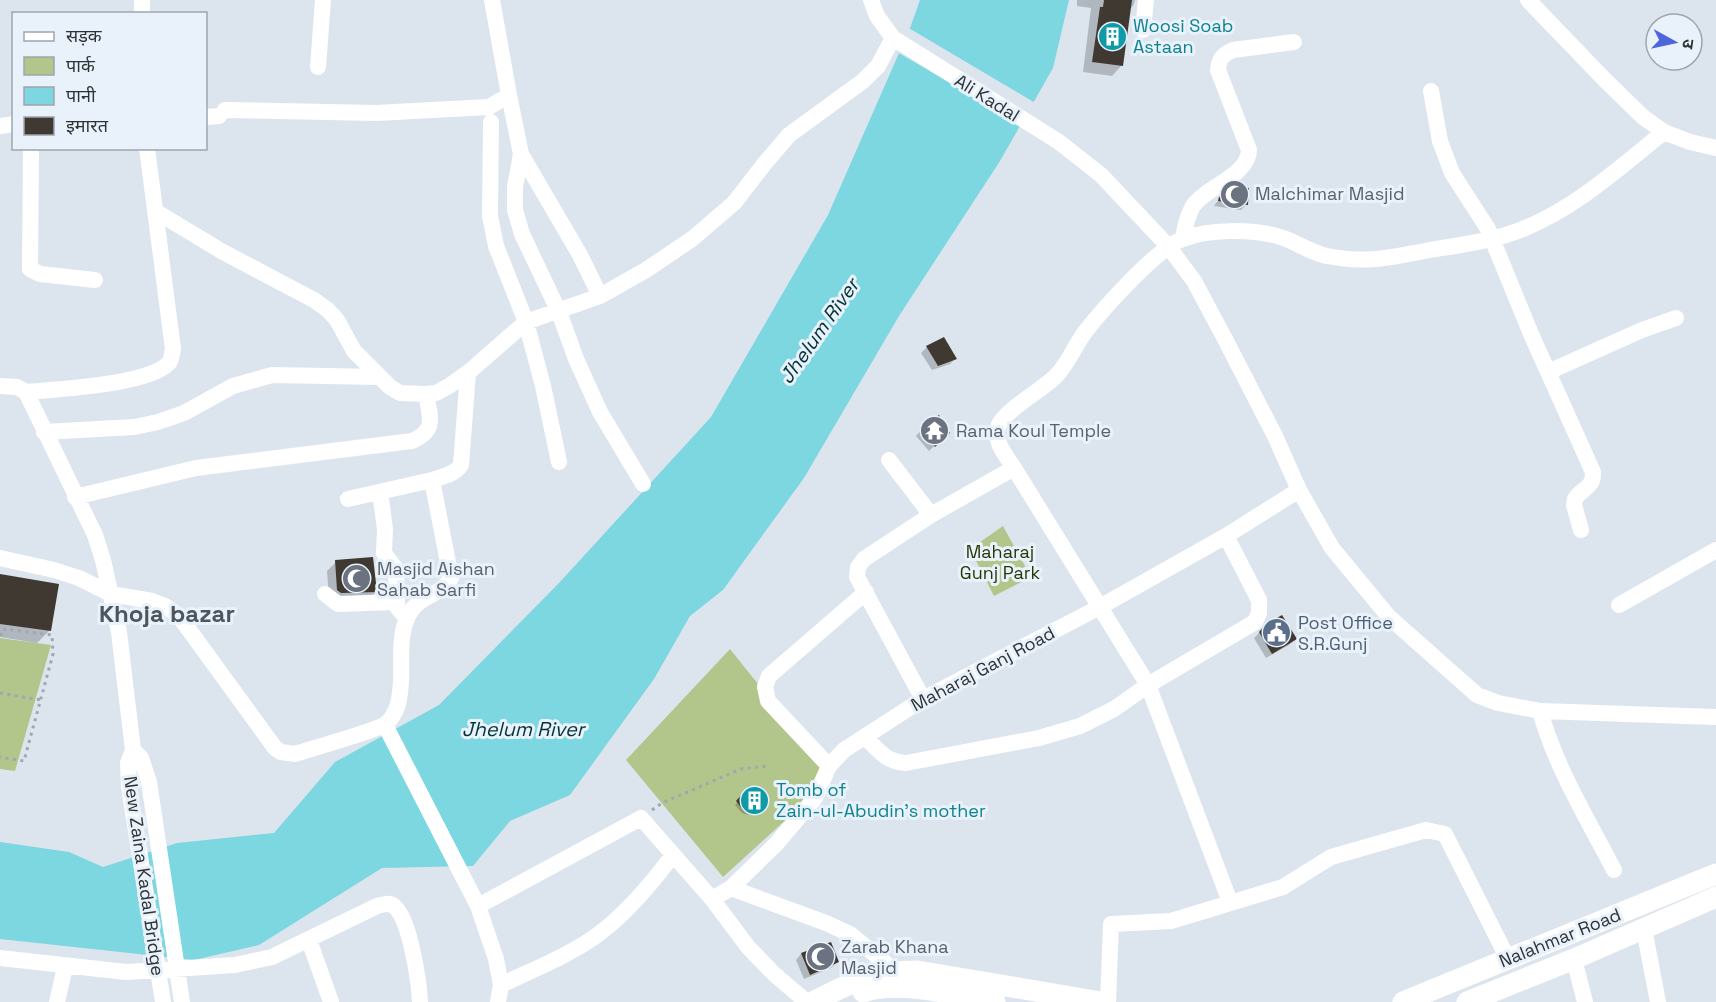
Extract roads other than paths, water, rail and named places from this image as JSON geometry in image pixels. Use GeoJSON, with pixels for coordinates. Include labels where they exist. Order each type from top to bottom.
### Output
{"type":"FeatureCollection","features":[{"type":"Feature","properties":{"kind":"main road","name":"Nalahmar Road"},"geometry":{"type":"LineString","coordinates":[[1403,1002],[1716,874]]}},
{"type":"Feature","properties":{"kind":"main road","name":"Nalahmar Road"},"geometry":{"type":"LineString","coordinates":[[1467,1002],[1574,959],[1716,897]]}},
{"type":"Feature","properties":{"kind":"main road"},"geometry":{"type":"LineString","coordinates":[[813,1002],[869,975],[895,971],[916,971],[936,990],[996,1002]]}},
{"type":"Feature","properties":{"kind":"main road"},"geometry":{"type":"LineString","coordinates":[[840,1002],[866,990],[899,986],[1101,1002]]}},
{"type":"Feature","properties":{"kind":"street"},"geometry":{"type":"LineString","coordinates":[[318,67],[323,0]]}},
{"type":"Feature","properties":{"kind":"street"},"geometry":{"type":"LineString","coordinates":[[492,0],[521,154],[580,255],[600,296]]}},
{"type":"Feature","properties":{"kind":"street"},"geometry":{"type":"LineString","coordinates":[[155,211],[223,252],[315,300],[337,320],[354,351],[390,387],[400,393],[436,393],[468,373],[526,322],[600,296],[646,270],[692,239],[734,203],[789,135],[863,81],[878,66],[893,38],[877,16],[871,0]]}},
{"type":"Feature","properties":{"kind":"street"},"geometry":{"type":"LineString","coordinates":[[1143,30],[1146,0]]}},
{"type":"Feature","properties":{"kind":"street"},"geometry":{"type":"LineString","coordinates":[[1528,0],[1643,117],[1664,132],[1690,142],[1716,148]]}},
{"type":"Feature","properties":{"kind":"street","name":"Ali Kadal"},"geometry":{"type":"LineString","coordinates":[[893,38],[1059,142],[1101,175],[1168,246],[1194,281],[1275,436],[1299,489],[1332,548],[1389,617],[1477,695],[1498,703],[1540,711],[1716,717]]}},
{"type":"Feature","properties":{"kind":"street"},"geometry":{"type":"LineString","coordinates":[[1183,238],[1186,222],[1194,206],[1209,191],[1245,166],[1249,159],[1249,150],[1218,70],[1218,61],[1225,53],[1233,50],[1294,42]]}},
{"type":"Feature","properties":{"kind":"street"},"geometry":{"type":"LineString","coordinates":[[1431,91],[1440,141],[1452,173],[1480,215],[1593,472],[1591,485],[1575,499],[1574,505],[1581,530]]}},
{"type":"Feature","properties":{"kind":"street"},"geometry":{"type":"LineString","coordinates":[[216,114],[376,113],[489,107],[509,94]]}},
{"type":"Feature","properties":{"kind":"street"},"geometry":{"type":"LineString","coordinates":[[490,122],[490,216],[496,246],[526,322],[543,386],[559,462]]}},
{"type":"Feature","properties":{"kind":"street"},"geometry":{"type":"LineString","coordinates":[[1230,902],[1148,685],[1098,608],[1014,468],[996,435],[998,425],[1055,378],[1101,313],[1168,246],[1183,238],[1218,232],[1277,236],[1322,255],[1352,261],[1374,260],[1491,239],[1522,230],[1566,208],[1601,184],[1664,132]]}},
{"type":"Feature","properties":{"kind":"street"},"geometry":{"type":"LineString","coordinates":[[31,150],[30,269],[40,274],[95,280]]}},
{"type":"Feature","properties":{"kind":"street"},"geometry":{"type":"LineString","coordinates":[[0,386],[16,387],[26,392],[101,384],[141,375],[167,364],[172,359],[173,349],[147,150]]}},
{"type":"Feature","properties":{"kind":"street"},"geometry":{"type":"LineString","coordinates":[[521,154],[515,187],[515,210],[522,234],[559,312],[576,359],[600,412],[643,484]]}},
{"type":"Feature","properties":{"kind":"street"},"geometry":{"type":"LineString","coordinates":[[1548,372],[1642,330],[1676,318]]}},
{"type":"Feature","properties":{"kind":"street"},"geometry":{"type":"LineString","coordinates":[[348,499],[432,480],[457,471],[461,465],[468,373]]}},
{"type":"Feature","properties":{"kind":"street"},"geometry":{"type":"LineString","coordinates":[[44,432],[134,427],[158,422],[184,413],[233,386],[272,375],[380,377]]}},
{"type":"Feature","properties":{"kind":"street"},"geometry":{"type":"LineString","coordinates":[[26,392],[95,535],[104,560],[118,632],[133,750]]}},
{"type":"Feature","properties":{"kind":"street"},"geometry":{"type":"LineString","coordinates":[[75,497],[196,468],[412,441],[424,436],[429,427],[426,394]]}},
{"type":"Feature","properties":{"kind":"street"},"geometry":{"type":"LineString","coordinates":[[889,460],[931,515]]}},
{"type":"Feature","properties":{"kind":"street"},"geometry":{"type":"LineString","coordinates":[[923,699],[857,578],[858,567],[864,559],[931,515],[1014,468]]}},
{"type":"Feature","properties":{"kind":"street"},"geometry":{"type":"LineString","coordinates":[[0,558],[71,575],[111,594],[152,601],[165,606],[179,616],[275,748],[280,752],[295,754],[386,729],[398,708],[403,635],[407,619],[421,599],[447,585],[451,578],[432,480]]}},
{"type":"Feature","properties":{"kind":"street","name":"Maharaj Ganj Road"},"geometry":{"type":"LineString","coordinates":[[712,899],[731,888],[777,843],[815,798],[829,766],[844,750],[923,699],[1098,608],[1226,536],[1299,489]]}},
{"type":"Feature","properties":{"kind":"street"},"geometry":{"type":"LineString","coordinates":[[380,492],[385,529],[384,553],[396,568],[397,607],[407,619]]}},
{"type":"Feature","properties":{"kind":"street"},"geometry":{"type":"LineString","coordinates":[[865,736],[884,757],[894,762],[915,761],[1039,738],[1080,726],[1114,709],[1148,685],[1256,622],[1260,613],[1259,600],[1226,536]]}},
{"type":"Feature","properties":{"kind":"street"},"geometry":{"type":"LineString","coordinates":[[1619,605],[1715,553]]}},
{"type":"Feature","properties":{"kind":"street"},"geometry":{"type":"LineString","coordinates":[[829,766],[768,701],[765,687],[769,676],[866,592]]}},
{"type":"Feature","properties":{"kind":"street"},"geometry":{"type":"LineString","coordinates":[[326,594],[338,604],[396,602]]}},
{"type":"Feature","properties":{"kind":"street"},"geometry":{"type":"LineString","coordinates":[[1540,711],[1560,768],[1614,870]]}},
{"type":"Feature","properties":{"kind":"street"},"geometry":{"type":"LineString","coordinates":[[386,729],[474,900],[496,959],[500,994],[599,934],[653,882],[672,855]]}},
{"type":"Feature","properties":{"kind":"street","name":"New Zaina Kadal Bridge"},"geometry":{"type":"LineString","coordinates":[[163,1002],[129,787],[128,763],[133,750],[141,758],[149,782],[182,1002]]}},
{"type":"Feature","properties":{"kind":"street"},"geometry":{"type":"LineString","coordinates":[[474,900],[641,818],[712,899],[748,947],[774,974],[807,1002]]}},
{"type":"Feature","properties":{"kind":"street"},"geometry":{"type":"LineString","coordinates":[[1108,1002],[1111,924],[1171,921],[1282,887],[1331,857],[1425,830],[1445,834],[1508,959]]}},
{"type":"Feature","properties":{"kind":"street"},"geometry":{"type":"LineString","coordinates":[[731,888],[850,934],[895,971]]}},
{"type":"Feature","properties":{"kind":"street"},"geometry":{"type":"LineString","coordinates":[[0,958],[107,972],[235,965],[272,957],[377,906],[392,904],[404,921],[412,950],[420,1002]]}},
{"type":"Feature","properties":{"kind":"street"},"geometry":{"type":"LineString","coordinates":[[1644,929],[1658,1002]]}},
{"type":"Feature","properties":{"kind":"street"},"geometry":{"type":"LineString","coordinates":[[309,940],[331,1002]]}},
{"type":"Feature","properties":{"kind":"street"},"geometry":{"type":"LineString","coordinates":[[1574,959],[1585,1002]]}},
{"type":"Feature","properties":{"kind":"street"},"geometry":{"type":"LineString","coordinates":[[57,1002],[65,967]]}},
{"type":"Feature","properties":{"kind":"water","name":"Jhelum River"},"geometry":{"type":"Polygon","coordinates":[[[920,0],[1069,0],[1053,68],[1000,161],[899,316],[804,478],[723,590],[690,616],[654,679],[570,795],[510,821],[473,866],[382,868],[259,945],[194,960],[0,939],[0,842],[69,852],[103,867],[177,843],[274,833],[335,762],[439,705],[559,583],[711,417],[828,215],[910,28],[920,0]]]}},
{"type":"Feature","properties":{"kind":"place","name":"Woosi Soab Astaan"},"geometry":{"type":"Point","coordinates":[1112,36]}},
{"type":"Feature","properties":{"kind":"place","name":"Malchimar Masjid"},"geometry":{"type":"Point","coordinates":[1234,194]}},
{"type":"Feature","properties":{"kind":"place","name":"Rama Koul Temple"},"geometry":{"type":"Point","coordinates":[935,431]}},
{"type":"Feature","properties":{"kind":"place","name":"Masjid Aishan Sahab Sarfi"},"geometry":{"type":"Point","coordinates":[356,579]}},
{"type":"Feature","properties":{"kind":"place","name":"Post Office S.R.Gunj"},"geometry":{"type":"Point","coordinates":[1277,633]}},
{"type":"Feature","properties":{"kind":"place","name":"Tomb of Zain-ul-Abudin's mother"},"geometry":{"type":"Point","coordinates":[755,800]}},
{"type":"Feature","properties":{"kind":"place","name":"Zarab Khana Masjid"},"geometry":{"type":"Point","coordinates":[820,957]}},
{"type":"Feature","properties":{"kind":"district","name":"Khoja bazar"},"geometry":{"type":"Point","coordinates":[167,614]}},
{"type":"Feature","properties":{"kind":"park label","name":"Maharaj Gunj Park"},"geometry":{"type":"Point","coordinates":[1000,562]}}]}
